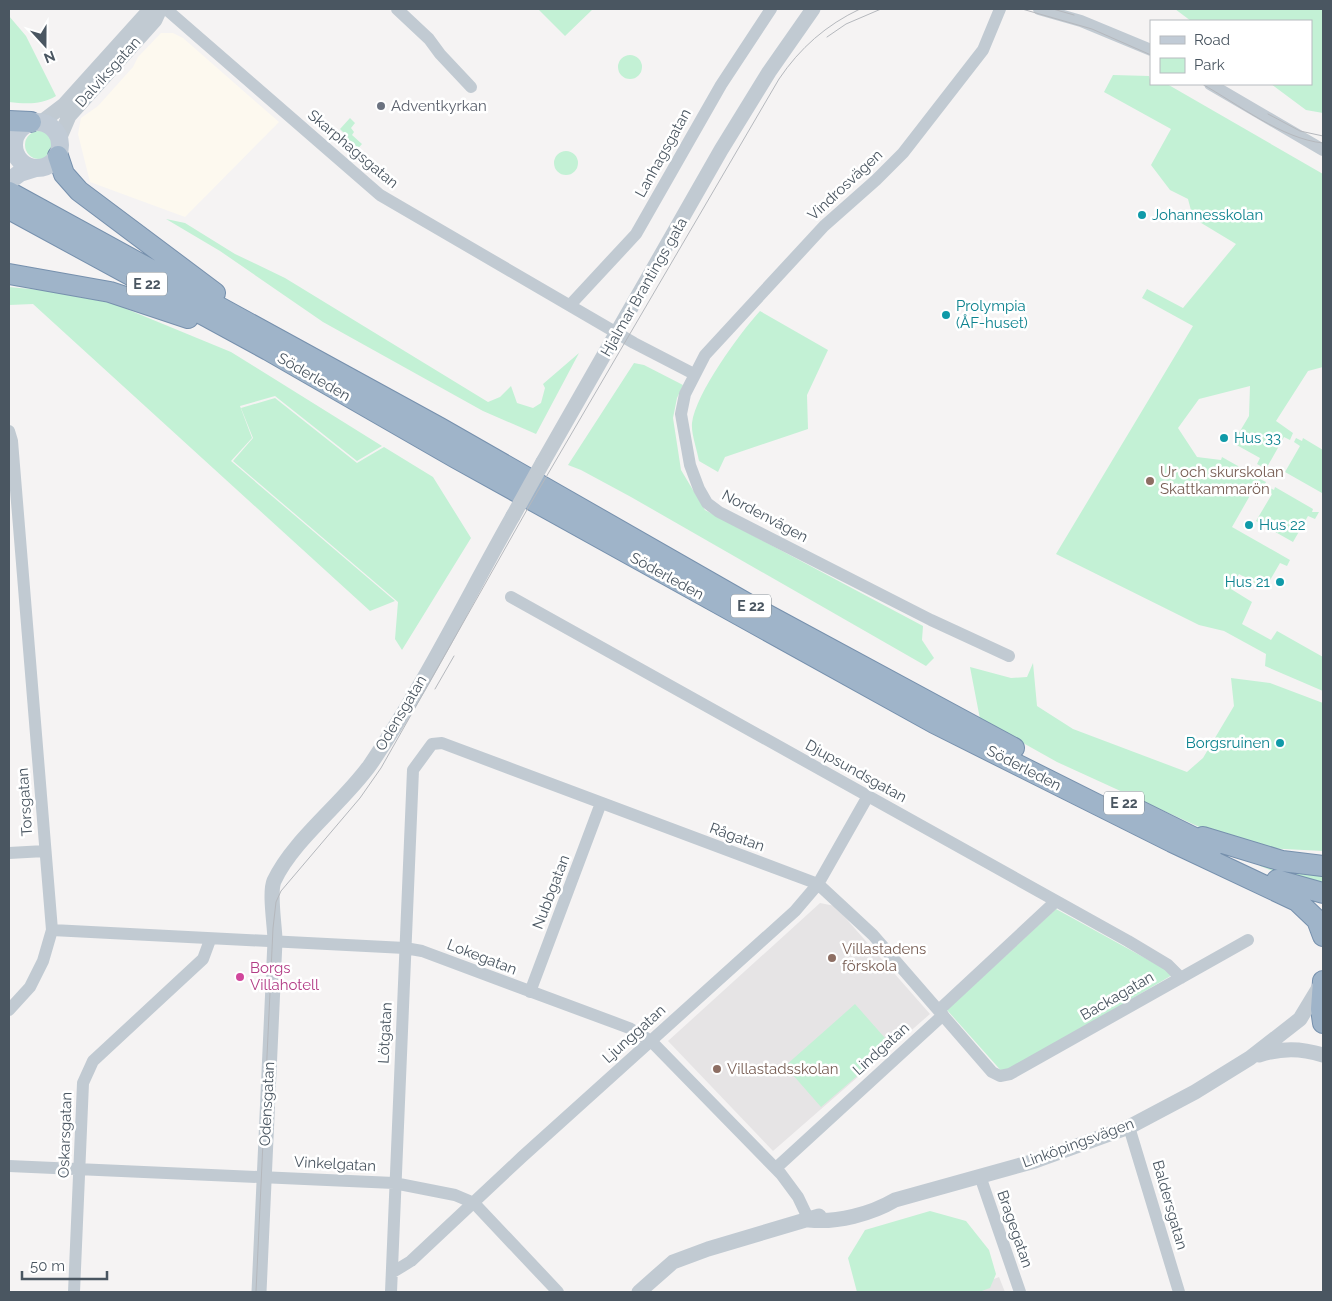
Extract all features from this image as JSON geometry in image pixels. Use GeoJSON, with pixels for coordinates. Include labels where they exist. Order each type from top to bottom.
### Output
{"type":"FeatureCollection","features":[{"type":"Feature","properties":{"kind":"highway"},"geometry":{"type":"LineString","coordinates":[[9,121],[37,121]]}},
{"type":"Feature","properties":{"kind":"highway"},"geometry":{"type":"LineString","coordinates":[[59,146],[64,174],[79,192],[267,341]]}},
{"type":"Feature","properties":{"kind":"highway","name":"Söderleden"},"geometry":{"type":"LineString","coordinates":[[9,192],[267,341],[456,458],[934,723],[1172,842],[1297,901],[1317,920],[1323,936]]}},
{"type":"Feature","properties":{"kind":"highway","name":"Söderleden"},"geometry":{"type":"LineString","coordinates":[[9,209],[267,341],[575,504],[770,616],[1069,778],[1179,829],[1271,878],[1309,890],[1323,892]]}},
{"type":"Feature","properties":{"kind":"highway"},"geometry":{"type":"LineString","coordinates":[[9,274],[110,292],[267,341]]}},
{"type":"Feature","properties":{"kind":"highway","name":"E 22"},"geometry":{"type":"LineString","coordinates":[[1179,829],[1275,860],[1323,866]]}},
{"type":"Feature","properties":{"kind":"highway"},"geometry":{"type":"LineString","coordinates":[[1323,981],[1321,1009],[1323,1023]]}},
{"type":"Feature","properties":{"kind":"main road"},"geometry":{"type":"LineString","coordinates":[[37,121],[52,126],[59,146],[46,167],[18,167],[16,134],[21,127],[37,121]]}},
{"type":"Feature","properties":{"kind":"street","name":"Dalviksgatan"},"geometry":{"type":"LineString","coordinates":[[37,121],[64,105],[147,13],[154,9]]}},
{"type":"Feature","properties":{"kind":"street","name":"Dalviksgatan"},"geometry":{"type":"LineString","coordinates":[[59,146],[69,116],[154,20],[160,9]]}},
{"type":"Feature","properties":{"kind":"street","name":"Skarphagsgatan"},"geometry":{"type":"LineString","coordinates":[[166,9],[380,195],[617,332]]}},
{"type":"Feature","properties":{"kind":"street"},"geometry":{"type":"LineString","coordinates":[[397,9],[429,38],[440,54],[472,87]]}},
{"type":"Feature","properties":{"kind":"street","name":"Lanhagsgatan"},"geometry":{"type":"LineString","coordinates":[[570,304],[636,234],[721,85],[771,9]]}},
{"type":"Feature","properties":{"kind":"street","name":"Hjalmar Brantings gata"},"geometry":{"type":"LineString","coordinates":[[482,570],[617,332],[769,72],[813,9]]}},
{"type":"Feature","properties":{"kind":"street","name":"Vindrosvägen"},"geometry":{"type":"LineString","coordinates":[[694,374],[716,341],[811,239],[876,180],[902,153],[984,50],[1000,9]]}},
{"type":"Feature","properties":{"kind":"street"},"geometry":{"type":"LineString","coordinates":[[1039,9],[1081,21],[1150,50]]}},
{"type":"Feature","properties":{"kind":"street"},"geometry":{"type":"LineString","coordinates":[[1212,85],[1323,150]]}},
{"type":"Feature","properties":{"kind":"street"},"geometry":{"type":"LineString","coordinates":[[617,332],[694,374]]}},
{"type":"Feature","properties":{"kind":"street","name":"Nordenvägen"},"geometry":{"type":"LineString","coordinates":[[694,374],[685,394],[682,422],[690,464],[699,489],[707,503],[719,512],[829,569],[930,620],[1009,656]]}},
{"type":"Feature","properties":{"kind":"street","name":"Torsgatan"},"geometry":{"type":"LineString","coordinates":[[9,431],[12,442],[52,930],[43,961],[30,986],[9,1010]]}},
{"type":"Feature","properties":{"kind":"street","name":"Odensgatan"},"geometry":{"type":"LineString","coordinates":[[259,1292],[275,915],[286,876],[301,844],[364,773],[395,728],[482,570]]}},
{"type":"Feature","properties":{"kind":"street","name":"Djupsundsgatan"},"geometry":{"type":"LineString","coordinates":[[511,597],[1168,965],[1181,978]]}},
{"type":"Feature","properties":{"kind":"street","name":"Rågatan"},"geometry":{"type":"LineString","coordinates":[[413,776],[413,770],[423,753],[432,744],[442,743],[818,884],[873,934],[992,1072],[1000,1076]]}},
{"type":"Feature","properties":{"kind":"street","name":"Lötgatan"},"geometry":{"type":"LineString","coordinates":[[391,1292],[394,1183],[413,776]]}},
{"type":"Feature","properties":{"kind":"street","name":"Ljunggatan"},"geometry":{"type":"LineString","coordinates":[[393,1272],[411,1262],[795,911],[818,884],[868,796]]}},
{"type":"Feature","properties":{"kind":"street","name":"Nubbgatan"},"geometry":{"type":"LineString","coordinates":[[530,992],[601,803]]}},
{"type":"Feature","properties":{"kind":"street"},"geometry":{"type":"LineString","coordinates":[[9,853],[45,851]]}},
{"type":"Feature","properties":{"kind":"street","name":"Lindgatan"},"geometry":{"type":"LineString","coordinates":[[776,1168],[1055,902]]}},
{"type":"Feature","properties":{"kind":"street","name":"Lokegatan"},"geometry":{"type":"LineString","coordinates":[[52,930],[210,940],[275,941],[405,948],[422,951],[629,1028],[651,1041],[776,1168],[798,1197],[809,1220]]}},
{"type":"Feature","properties":{"kind":"street","name":"Oskarsgatan"},"geometry":{"type":"LineString","coordinates":[[74,1292],[83,1083],[93,1061],[204,959],[210,940]]}},
{"type":"Feature","properties":{"kind":"street","name":"Backagatan"},"geometry":{"type":"LineString","coordinates":[[1000,1076],[1010,1074],[1248,940]]}},
{"type":"Feature","properties":{"kind":"street","name":"Linköpingsvägen"},"geometry":{"type":"LineString","coordinates":[[639,1292],[673,1262],[680,1259],[824,1214],[879,1200],[895,1200],[1035,1161],[1129,1127],[1195,1092],[1250,1058],[1300,1019],[1312,1004],[1323,981]]}},
{"type":"Feature","properties":{"kind":"street","name":"Linköpingsvägen"},"geometry":{"type":"LineString","coordinates":[[1250,1058],[1284,1049],[1300,1049],[1323,1056]]}},
{"type":"Feature","properties":{"kind":"street","name":"Baldersgatan"},"geometry":{"type":"LineString","coordinates":[[1129,1127],[1179,1292]]}},
{"type":"Feature","properties":{"kind":"street","name":"Vinkelgatan"},"geometry":{"type":"LineString","coordinates":[[9,1166],[394,1183],[455,1195],[474,1203],[558,1292]]}},
{"type":"Feature","properties":{"kind":"street","name":"Bragegatan"},"geometry":{"type":"LineString","coordinates":[[980,1176],[1020,1292]]}},
{"type":"Feature","properties":{"kind":"shaded area"},"geometry":{"type":"Polygon","coordinates":[[[161,33],[173,33],[183,38],[279,122],[185,217],[90,182],[78,134],[81,118],[98,106],[133,67],[138,57],[161,33]]]}},
{"type":"Feature","properties":{"kind":"shaded area"},"geometry":{"type":"Polygon","coordinates":[[[820,903],[835,906],[930,1014],[773,1151],[668,1041],[820,903]]]}},
{"type":"Feature","properties":{"kind":"shaded area"},"geometry":{"type":"Polygon","coordinates":[[[999,1277],[1005,1292],[961,1292],[999,1277]]]}},
{"type":"Feature","properties":{"kind":"green space"},"geometry":{"type":"Polygon","coordinates":[[[538,9],[593,9],[565,36],[538,9]]]}},
{"type":"Feature","properties":{"kind":"green space"},"geometry":{"type":"Polygon","coordinates":[[[1175,9],[1323,9],[1323,113],[1306,110],[1272,85],[1312,85],[1312,20],[1190,20],[1175,9]]]}},
{"type":"Feature","properties":{"kind":"green space"},"geometry":{"type":"Polygon","coordinates":[[[9,16],[26,36],[56,96],[45,101],[33,103],[9,102],[9,16]]]}},
{"type":"Feature","properties":{"kind":"green space"},"geometry":{"type":"Polygon","coordinates":[[[630,55],[639,58],[642,67],[639,76],[630,79],[621,76],[618,67],[621,58],[630,55]]]}},
{"type":"Feature","properties":{"kind":"green space"},"geometry":{"type":"Polygon","coordinates":[[[1113,75],[1149,76],[1150,85],[1169,85],[1323,174],[1323,367],[1308,371],[1276,421],[1293,433],[1290,440],[1284,437],[1266,469],[1257,464],[1260,458],[1233,443],[1249,416],[1250,386],[1199,399],[1178,428],[1197,457],[1221,460],[1222,457],[1252,474],[1255,468],[1263,473],[1260,479],[1266,482],[1262,489],[1256,485],[1232,527],[1290,560],[1287,566],[1280,563],[1265,589],[1239,574],[1231,589],[1252,602],[1242,624],[1271,640],[1277,631],[1323,657],[1323,691],[1265,666],[1266,654],[1224,631],[1199,625],[1056,554],[1193,326],[1142,298],[1147,289],[1183,308],[1236,244],[1193,218],[1188,199],[1170,190],[1151,165],[1171,129],[1104,92],[1113,75]]]}},
{"type":"Feature","properties":{"kind":"green space"},"geometry":{"type":"Polygon","coordinates":[[[350,118],[355,123],[351,128],[354,132],[352,135],[362,144],[353,154],[340,142],[346,135],[340,129],[350,118]]]}},
{"type":"Feature","properties":{"kind":"green space"},"geometry":{"type":"Polygon","coordinates":[[[39,131],[49,135],[53,145],[49,155],[39,159],[29,155],[25,145],[29,135],[39,131]]]}},
{"type":"Feature","properties":{"kind":"green space"},"geometry":{"type":"Polygon","coordinates":[[[566,151],[575,154],[578,163],[575,172],[566,175],[557,172],[554,163],[557,154],[566,151]]]}},
{"type":"Feature","properties":{"kind":"green space"},"geometry":{"type":"Polygon","coordinates":[[[166,219],[185,223],[235,254],[285,278],[488,402],[500,397],[511,386],[517,403],[533,408],[541,403],[545,388],[543,384],[579,353],[536,434],[483,411],[323,322],[220,251],[166,219]]]}},
{"type":"Feature","properties":{"kind":"green space"},"geometry":{"type":"Polygon","coordinates":[[[9,287],[41,290],[112,303],[231,352],[382,446],[357,461],[275,396],[240,406],[252,438],[231,461],[395,601],[370,611],[33,304],[9,305],[9,287]]]}},
{"type":"Feature","properties":{"kind":"green space"},"geometry":{"type":"Polygon","coordinates":[[[760,311],[828,350],[807,395],[808,429],[725,457],[718,472],[699,461],[692,427],[695,411],[701,396],[720,364],[760,311]]]}},
{"type":"Feature","properties":{"kind":"green space"},"geometry":{"type":"Polygon","coordinates":[[[634,363],[644,365],[683,385],[677,398],[673,418],[681,470],[705,510],[923,626],[922,640],[934,658],[926,666],[631,497],[568,465],[634,363]]]}},
{"type":"Feature","properties":{"kind":"green space"},"geometry":{"type":"Polygon","coordinates":[[[275,398],[357,463],[384,447],[433,477],[471,538],[402,650],[395,639],[398,602],[233,461],[253,438],[241,408],[275,398]]]}},
{"type":"Feature","properties":{"kind":"green space"},"geometry":{"type":"Polygon","coordinates":[[[1296,438],[1302,441],[1303,438],[1323,450],[1322,493],[1285,472],[1300,446],[1294,442],[1296,438]]]}},
{"type":"Feature","properties":{"kind":"green space"},"geometry":{"type":"Polygon","coordinates":[[[1269,484],[1270,488],[1274,490],[1275,487],[1313,509],[1312,512],[1319,512],[1315,519],[1308,516],[1293,542],[1256,521],[1272,494],[1265,490],[1269,484]]]}},
{"type":"Feature","properties":{"kind":"green space"},"geometry":{"type":"Polygon","coordinates":[[[1033,663],[1037,706],[1073,729],[1187,772],[1203,758],[1234,706],[1231,678],[1270,683],[1323,703],[1323,851],[1243,847],[1057,762],[980,719],[970,667],[1011,678],[1027,677],[1033,663]]]}},
{"type":"Feature","properties":{"kind":"green space"},"geometry":{"type":"Polygon","coordinates":[[[1256,861],[1323,871],[1323,886],[1297,881],[1260,866],[1256,861]]]}},
{"type":"Feature","properties":{"kind":"green space"},"geometry":{"type":"Polygon","coordinates":[[[1056,909],[1174,974],[1004,1074],[947,1010],[1056,909]]]}},
{"type":"Feature","properties":{"kind":"green space"},"geometry":{"type":"Polygon","coordinates":[[[855,1004],[892,1046],[821,1107],[785,1066],[855,1004]]]}},
{"type":"Feature","properties":{"kind":"green space"},"geometry":{"type":"Polygon","coordinates":[[[930,1211],[966,1221],[989,1250],[996,1274],[990,1288],[979,1292],[857,1292],[848,1258],[865,1230],[930,1211]]]}},
{"type":"Feature","properties":{"kind":"tram line"},"geometry":{"type":"LineString","coordinates":[[256,1292],[273,928],[276,902],[281,891],[360,798],[381,768],[528,508],[779,79],[796,57],[815,38],[836,22],[860,9]]}},
{"type":"Feature","properties":{"kind":"tram line"},"geometry":{"type":"LineString","coordinates":[[827,37],[846,24],[881,9]]}},
{"type":"Feature","properties":{"kind":"tram line"},"geometry":{"type":"LineString","coordinates":[[1022,9],[1092,29],[1150,55]]}},
{"type":"Feature","properties":{"kind":"tram line"},"geometry":{"type":"LineString","coordinates":[[1053,9],[1074,15]]}},
{"type":"Feature","properties":{"kind":"tram line"},"geometry":{"type":"LineString","coordinates":[[1204,85],[1276,128],[1292,135],[1323,143]]}},
{"type":"Feature","properties":{"kind":"tram line"},"geometry":{"type":"LineString","coordinates":[[1268,114],[1300,131],[1323,136]]}},
{"type":"Feature","properties":{"kind":"tram line"},"geometry":{"type":"LineString","coordinates":[[435,689],[454,656]]}},
{"type":"Feature","properties":{"kind":"place","name":"Adventkyrkan"},"geometry":{"type":"Point","coordinates":[381,106]}},
{"type":"Feature","properties":{"kind":"place","name":"Johannesskolan"},"geometry":{"type":"Point","coordinates":[1142,215]}},
{"type":"Feature","properties":{"kind":"place","name":"Prolympia (ÅF-huset)"},"geometry":{"type":"Point","coordinates":[946,315]}},
{"type":"Feature","properties":{"kind":"place","name":"Hus 33"},"geometry":{"type":"Point","coordinates":[1224,438]}},
{"type":"Feature","properties":{"kind":"place","name":"Ur och skurskolan Skattkammarön"},"geometry":{"type":"Point","coordinates":[1150,481]}},
{"type":"Feature","properties":{"kind":"place","name":"Hus 22"},"geometry":{"type":"Point","coordinates":[1249,525]}},
{"type":"Feature","properties":{"kind":"place","name":"Hus 21"},"geometry":{"type":"Point","coordinates":[1280,582]}},
{"type":"Feature","properties":{"kind":"place","name":"Borgsruinen"},"geometry":{"type":"Point","coordinates":[1280,743]}},
{"type":"Feature","properties":{"kind":"place","name":"Villastadens förskola"},"geometry":{"type":"Point","coordinates":[832,958]}},
{"type":"Feature","properties":{"kind":"place","name":"Borgs Villahotell"},"geometry":{"type":"Point","coordinates":[240,977]}},
{"type":"Feature","properties":{"kind":"place","name":"Villastadsskolan"},"geometry":{"type":"Point","coordinates":[717,1069]}}]}
